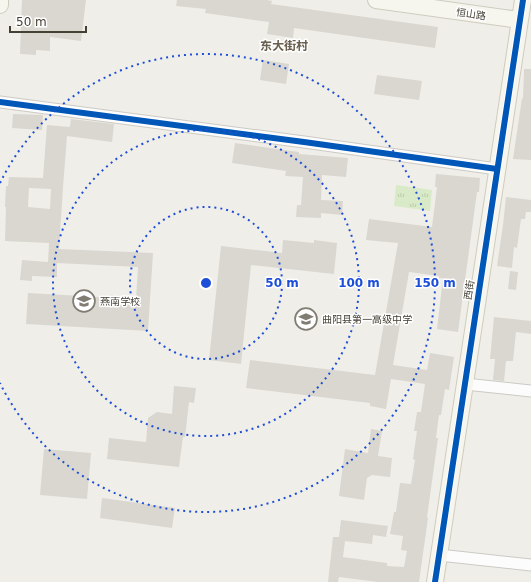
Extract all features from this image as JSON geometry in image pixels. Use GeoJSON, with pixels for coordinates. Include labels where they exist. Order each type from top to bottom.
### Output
{"type":"FeatureCollection","features":[{"type":"Feature","properties":{"kind":"street","name":"恒山路"},"geometry":{"type":"LineString","coordinates":[[376,0],[520,20]]}},
{"type":"Feature","properties":{"kind":"street","name":"西街"},"geometry":{"type":"LineString","coordinates":[[435,582],[522,0]]}},
{"type":"Feature","properties":{"kind":"street"},"geometry":{"type":"LineString","coordinates":[[0,102],[497,169]]}},
{"type":"Feature","properties":{"kind":"street"},"geometry":{"type":"LineString","coordinates":[[465,384],[531,391]]}},
{"type":"Feature","properties":{"kind":"street"},"geometry":{"type":"LineString","coordinates":[[439,555],[531,565]]}},
{"type":"Feature","properties":{"kind":"green space"},"geometry":{"type":"Polygon","coordinates":[[[396,185],[432,190],[430,211],[394,206],[396,185]]]}},
{"type":"Feature","properties":{"kind":"building"},"geometry":{"type":"Polygon","coordinates":[[[22,0],[86,0],[81,41],[50,37],[50,51],[36,50],[36,55],[20,54],[22,0]]]}},
{"type":"Feature","properties":{"kind":"building"},"geometry":{"type":"Polygon","coordinates":[[[177,0],[267,0],[272,1],[271,4],[438,27],[435,48],[294,28],[293,38],[267,34],[269,22],[205,13],[206,9],[176,6],[177,0]]]}},
{"type":"Feature","properties":{"kind":"building"},"geometry":{"type":"Polygon","coordinates":[[[263,60],[289,64],[286,84],[260,80],[263,60]]]}},
{"type":"Feature","properties":{"kind":"building"},"geometry":{"type":"Polygon","coordinates":[[[524,69],[531,69],[531,160],[513,159],[522,98],[523,99],[524,69]]]}},
{"type":"Feature","properties":{"kind":"building"},"geometry":{"type":"Polygon","coordinates":[[[377,75],[422,81],[419,100],[374,94],[377,75]]]}},
{"type":"Feature","properties":{"kind":"building"},"geometry":{"type":"Polygon","coordinates":[[[13,114],[43,115],[42,130],[12,128],[13,114]]]}},
{"type":"Feature","properties":{"kind":"building"},"geometry":{"type":"Polygon","coordinates":[[[71,119],[114,124],[112,142],[67,136],[59,249],[153,253],[148,331],[26,324],[28,293],[136,299],[138,267],[57,263],[57,277],[32,276],[32,281],[20,280],[22,260],[48,262],[49,243],[5,241],[6,186],[8,186],[9,177],[43,178],[47,125],[70,127],[71,119]],[[29,188],[28,207],[50,209],[51,189],[29,188]]]}},
{"type":"Feature","properties":{"kind":"building"},"geometry":{"type":"Polygon","coordinates":[[[235,143],[299,152],[299,154],[348,158],[346,177],[322,175],[321,200],[343,201],[342,215],[321,213],[321,218],[296,217],[297,205],[301,205],[303,177],[285,176],[286,171],[232,163],[235,143]]]}},
{"type":"Feature","properties":{"kind":"building"},"geometry":{"type":"Polygon","coordinates":[[[436,174],[480,178],[458,332],[437,329],[443,278],[439,278],[439,276],[409,272],[393,365],[427,370],[430,353],[454,357],[449,390],[445,389],[441,415],[439,415],[436,438],[438,438],[419,582],[378,582],[339,577],[338,582],[328,582],[333,537],[339,537],[341,520],[388,526],[386,537],[373,535],[372,544],[345,541],[343,557],[387,563],[387,566],[404,567],[407,551],[401,550],[403,536],[390,534],[394,512],[396,512],[400,483],[411,484],[415,460],[413,459],[417,431],[414,431],[417,412],[421,412],[425,384],[391,379],[386,409],[370,406],[370,403],[246,388],[250,360],[375,375],[398,243],[366,240],[369,219],[432,227],[437,187],[435,187],[436,174]]]}},
{"type":"Feature","properties":{"kind":"building"},"geometry":{"type":"Polygon","coordinates":[[[506,197],[531,200],[531,212],[526,212],[525,219],[521,219],[517,248],[514,247],[512,268],[497,266],[506,197]]]}},
{"type":"Feature","properties":{"kind":"building"},"geometry":{"type":"Polygon","coordinates":[[[283,240],[314,243],[314,240],[337,243],[334,274],[251,265],[241,364],[209,360],[221,246],[282,253],[283,240]]]}},
{"type":"Feature","properties":{"kind":"building"},"geometry":{"type":"Polygon","coordinates":[[[510,271],[518,272],[516,290],[508,289],[510,271]]]}},
{"type":"Feature","properties":{"kind":"building"},"geometry":{"type":"Polygon","coordinates":[[[494,317],[531,321],[531,334],[516,332],[513,361],[506,361],[504,381],[493,380],[495,359],[490,359],[494,317]]]}},
{"type":"Feature","properties":{"kind":"building"},"geometry":{"type":"Polygon","coordinates":[[[174,386],[196,388],[194,403],[189,402],[185,437],[183,437],[179,467],[107,459],[109,438],[146,442],[148,418],[157,412],[172,414],[174,386]]]}},
{"type":"Feature","properties":{"kind":"building"},"geometry":{"type":"Polygon","coordinates":[[[371,429],[382,431],[378,456],[392,458],[390,477],[372,475],[367,478],[364,500],[339,496],[345,449],[368,453],[371,429]]]}},
{"type":"Feature","properties":{"kind":"building"},"geometry":{"type":"Polygon","coordinates":[[[44,449],[91,453],[87,499],[40,495],[44,449]]]}},
{"type":"Feature","properties":{"kind":"building"},"geometry":{"type":"Polygon","coordinates":[[[102,498],[175,508],[172,528],[100,518],[102,498]]]}},
{"type":"Feature","properties":{"kind":"cycle path"},"geometry":{"type":"LineString","coordinates":[[435,582],[523,0]]}},
{"type":"Feature","properties":{"kind":"cycle path"},"geometry":{"type":"LineString","coordinates":[[0,102],[497,169]]}},
{"type":"Feature","properties":{"kind":"place","name":"燕南学校"},"geometry":{"type":"Point","coordinates":[84,301]}},
{"type":"Feature","properties":{"kind":"place","name":"曲阳县第一高级中学"},"geometry":{"type":"Point","coordinates":[306,319]}},
{"type":"Feature","properties":{"kind":"district","name":"东大街村"},"geometry":{"type":"Point","coordinates":[284,46]}}]}
